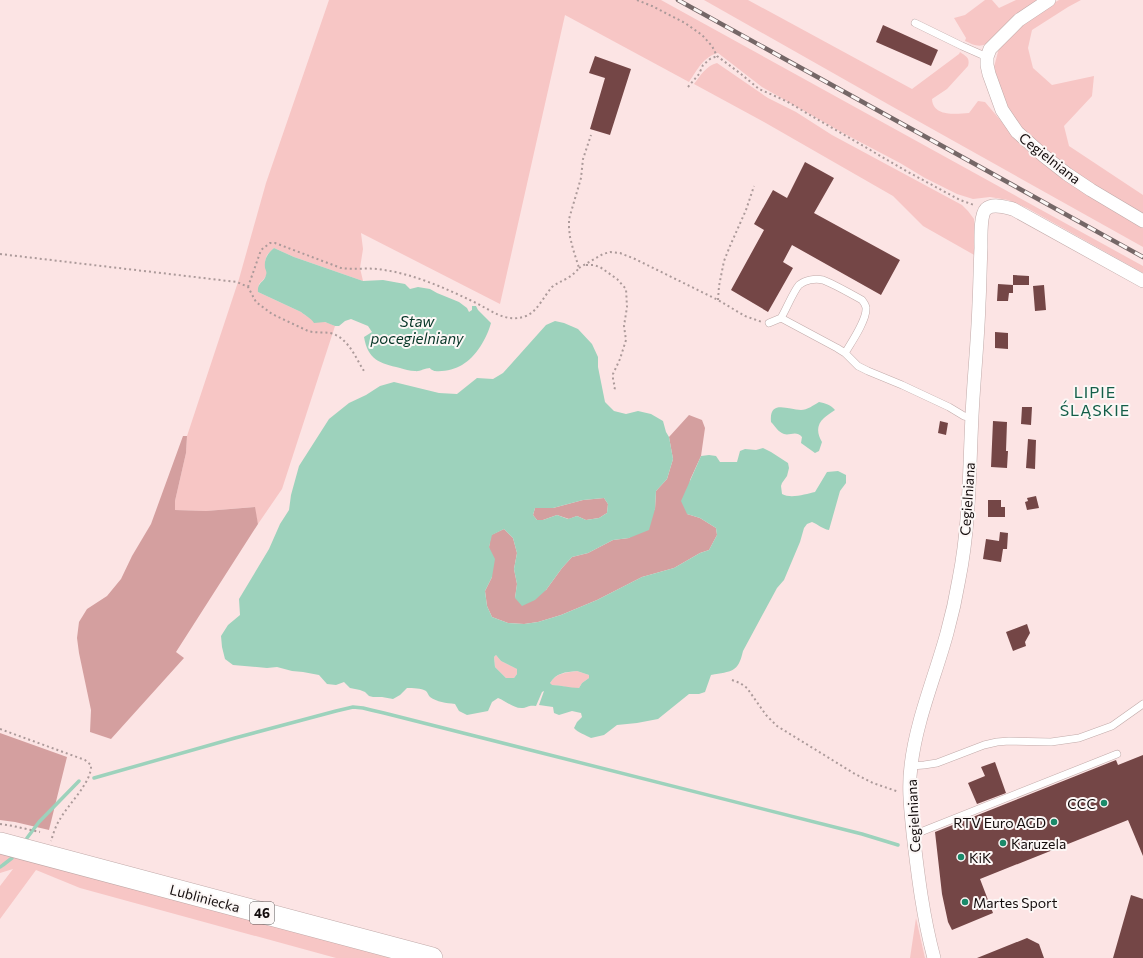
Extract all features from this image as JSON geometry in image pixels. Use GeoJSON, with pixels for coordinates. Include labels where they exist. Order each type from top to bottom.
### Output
{"type":"FeatureCollection","features":[{"type":"Feature","properties":{"kind":"main road","name":"Lubliniecka"},"geometry":{"type":"LineString","coordinates":[[0,844],[432,958]]}},
{"type":"Feature","properties":{"kind":"street"},"geometry":{"type":"LineString","coordinates":[[987,57],[990,49],[1019,20],[1049,0]]}},
{"type":"Feature","properties":{"kind":"street","name":"Cegielniana"},"geometry":{"type":"LineString","coordinates":[[987,57],[989,74],[995,93],[1002,110],[1016,132],[1067,174],[1143,221]]}},
{"type":"Feature","properties":{"kind":"street"},"geometry":{"type":"LineString","coordinates":[[986,209],[992,206],[1004,206],[1013,209],[1143,281]]}},
{"type":"Feature","properties":{"kind":"street","name":"Cegielniana"},"geometry":{"type":"LineString","coordinates":[[934,958],[927,934],[917,872],[910,794],[911,766],[918,732],[947,632],[960,577],[968,507],[982,224],[986,209]]}},
{"type":"Feature","properties":{"kind":"lane"},"geometry":{"type":"LineString","coordinates":[[915,23],[987,57]]}},
{"type":"Feature","properties":{"kind":"lane"},"geometry":{"type":"LineString","coordinates":[[769,323],[781,318],[800,285],[811,280],[823,280],[862,300],[865,304],[865,314],[861,324],[845,354]]}},
{"type":"Feature","properties":{"kind":"lane"},"geometry":{"type":"LineString","coordinates":[[781,318],[837,348],[858,366],[949,407],[964,416],[972,418]]}},
{"type":"Feature","properties":{"kind":"lane"},"geometry":{"type":"LineString","coordinates":[[911,766],[937,763],[984,745],[997,742],[1051,742],[1079,738],[1112,726],[1143,704]]}},
{"type":"Feature","properties":{"kind":"lane"},"geometry":{"type":"LineString","coordinates":[[913,834],[1117,754]]}},
{"type":"Feature","properties":{"kind":"path"},"geometry":{"type":"LineString","coordinates":[[636,0],[652,6],[685,23],[702,35],[712,46],[717,56],[759,89],[786,101],[915,176],[960,200],[986,209]]}},
{"type":"Feature","properties":{"kind":"path"},"geometry":{"type":"LineString","coordinates":[[688,87],[699,74],[703,65],[710,59],[717,56]]}},
{"type":"Feature","properties":{"kind":"path"},"geometry":{"type":"LineString","coordinates":[[579,268],[573,249],[569,219],[581,178],[583,159],[591,135]]}},
{"type":"Feature","properties":{"kind":"path"},"geometry":{"type":"LineString","coordinates":[[718,300],[724,261],[746,210],[754,186]]}},
{"type":"Feature","properties":{"kind":"path"},"geometry":{"type":"LineString","coordinates":[[248,287],[261,250],[270,243],[275,243],[341,268],[382,269],[416,278],[456,293],[500,316],[516,319],[527,316],[532,312],[553,286],[573,274],[579,268],[603,254],[610,252],[620,253],[635,258],[718,300],[745,316],[761,322],[769,323]]}},
{"type":"Feature","properties":{"kind":"path"},"geometry":{"type":"LineString","coordinates":[[0,254],[237,282],[248,287],[256,302],[272,314],[308,331],[329,333],[343,339],[364,370]]}},
{"type":"Feature","properties":{"kind":"path"},"geometry":{"type":"LineString","coordinates":[[585,265],[600,267],[617,279],[626,289],[627,307],[624,326],[626,340],[613,374],[615,387],[614,392]]}},
{"type":"Feature","properties":{"kind":"path"},"geometry":{"type":"LineString","coordinates":[[732,680],[740,683],[746,688],[766,715],[777,726],[855,774],[885,788],[910,794]]}},
{"type":"Feature","properties":{"kind":"path"},"geometry":{"type":"LineString","coordinates":[[0,728],[90,762],[90,774],[77,796],[59,821],[47,856]]}},
{"type":"Feature","properties":{"kind":"path"},"geometry":{"type":"LineString","coordinates":[[0,824],[40,832]]}},
{"type":"Feature","properties":{"kind":"shaded area"},"geometry":{"type":"Polygon","coordinates":[[[329,0],[661,0],[1143,266],[1143,273],[1027,208],[1008,200],[990,197],[973,199],[957,194],[925,178],[762,87],[718,53],[708,57],[698,68],[689,82],[565,15],[500,304],[361,233],[363,249],[360,268],[363,281],[294,257],[274,248],[267,255],[265,261],[267,274],[259,284],[258,292],[313,319],[335,326],[282,489],[258,524],[254,507],[206,511],[175,510],[175,501],[186,453],[187,436],[239,279],[266,183],[329,0]]]}},
{"type":"Feature","properties":{"kind":"shaded area"},"geometry":{"type":"Polygon","coordinates":[[[704,0],[748,0],[912,89],[960,52],[969,61],[968,66],[947,89],[932,99],[933,105],[936,109],[941,112],[952,114],[969,113],[978,101],[985,102],[1013,135],[1143,226],[1143,247],[893,107],[704,0]]]}},
{"type":"Feature","properties":{"kind":"shaded area"},"geometry":{"type":"Polygon","coordinates":[[[985,0],[992,0],[999,8],[1016,0],[1042,0],[986,44],[980,46],[965,41],[966,38],[954,18],[965,15],[985,0]]]}},
{"type":"Feature","properties":{"kind":"shaded area"},"geometry":{"type":"Polygon","coordinates":[[[1059,0],[1081,0],[1032,30],[1028,48],[1033,68],[1052,85],[1094,76],[1092,96],[1064,126],[1069,146],[1143,195],[1143,214],[1086,182],[1027,136],[1002,100],[994,67],[999,48],[1032,16],[1059,0]]]}},
{"type":"Feature","properties":{"kind":"shaded area"},"geometry":{"type":"Polygon","coordinates":[[[717,63],[768,98],[796,112],[832,135],[962,205],[974,219],[976,256],[923,226],[893,196],[764,122],[694,84],[707,68],[717,63]]]}},
{"type":"Feature","properties":{"kind":"shaded area"},"geometry":{"type":"Polygon","coordinates":[[[689,415],[702,420],[705,428],[701,456],[690,480],[687,514],[700,518],[716,528],[717,535],[709,550],[700,553],[674,568],[642,577],[597,600],[561,615],[538,622],[524,624],[508,623],[492,617],[487,606],[485,591],[492,577],[489,547],[491,535],[504,529],[513,538],[517,553],[514,569],[517,584],[515,598],[546,590],[572,557],[588,553],[613,540],[629,538],[655,509],[656,491],[667,479],[673,459],[669,437],[689,415]]]}},
{"type":"Feature","properties":{"kind":"shaded area"},"geometry":{"type":"Polygon","coordinates":[[[183,436],[187,436],[186,453],[175,501],[175,510],[206,511],[255,507],[258,524],[176,652],[184,658],[111,739],[90,732],[91,710],[77,638],[79,622],[87,609],[107,596],[121,579],[132,556],[151,524],[183,436]]]}},
{"type":"Feature","properties":{"kind":"shaded area"},"geometry":{"type":"Polygon","coordinates":[[[604,498],[608,504],[607,513],[599,518],[586,520],[577,516],[569,519],[557,515],[543,520],[537,520],[533,515],[535,508],[553,508],[583,500],[604,498]]]}},
{"type":"Feature","properties":{"kind":"shaded area"},"geometry":{"type":"Polygon","coordinates":[[[496,655],[501,661],[517,669],[517,674],[514,678],[506,678],[495,667],[494,657],[496,655]]]}},
{"type":"Feature","properties":{"kind":"shaded area"},"geometry":{"type":"Polygon","coordinates":[[[577,671],[589,675],[589,678],[582,683],[579,688],[551,685],[550,683],[558,675],[577,671]]]}},
{"type":"Feature","properties":{"kind":"shaded area"},"geometry":{"type":"Polygon","coordinates":[[[0,733],[67,757],[49,830],[0,820],[0,733]]]}},
{"type":"Feature","properties":{"kind":"shaded area"},"geometry":{"type":"Polygon","coordinates":[[[0,851],[407,958],[336,958],[80,888],[36,870],[0,919],[0,886],[13,869],[0,873],[0,851]]]}},
{"type":"Feature","properties":{"kind":"shaded area"},"geometry":{"type":"Polygon","coordinates":[[[916,918],[925,958],[910,958],[916,918]]]}},
{"type":"Feature","properties":{"kind":"water","name":"Staw pocegielniany"},"geometry":{"type":"Polygon","coordinates":[[[274,248],[294,257],[363,281],[383,280],[405,284],[410,289],[418,287],[430,289],[459,302],[467,308],[469,312],[472,310],[472,306],[476,306],[491,323],[489,329],[484,341],[472,357],[467,362],[453,369],[446,371],[434,371],[430,368],[417,371],[407,370],[380,362],[372,356],[366,345],[364,337],[372,332],[368,326],[351,319],[345,321],[339,326],[325,322],[314,323],[310,318],[301,312],[258,292],[259,286],[264,280],[266,274],[266,259],[274,248]]]}},
{"type":"Feature","properties":{"kind":"water"},"geometry":{"type":"Polygon","coordinates":[[[555,321],[578,329],[592,344],[598,357],[598,367],[605,402],[614,411],[626,414],[638,411],[651,414],[663,421],[669,437],[673,459],[667,479],[656,491],[655,509],[649,530],[629,538],[613,540],[588,553],[572,557],[546,590],[535,600],[522,606],[515,598],[517,584],[514,569],[517,553],[513,538],[504,529],[492,535],[489,547],[495,559],[492,577],[485,591],[487,606],[492,617],[508,623],[524,624],[538,622],[561,615],[597,600],[642,577],[674,568],[700,553],[709,550],[717,535],[716,528],[700,518],[687,514],[681,501],[701,456],[716,456],[720,462],[737,462],[740,451],[745,449],[756,450],[763,448],[788,463],[789,468],[787,476],[781,486],[782,494],[790,496],[798,496],[815,492],[827,472],[838,471],[846,475],[846,483],[840,491],[829,530],[824,529],[812,522],[807,524],[804,528],[800,542],[784,580],[777,588],[736,667],[733,670],[711,675],[705,692],[699,694],[689,694],[658,719],[617,725],[604,735],[591,738],[580,733],[574,728],[582,717],[581,713],[572,711],[559,715],[554,713],[553,707],[539,705],[544,691],[542,692],[536,706],[520,708],[498,698],[492,702],[488,711],[467,715],[459,711],[455,704],[436,700],[430,697],[426,691],[422,689],[407,688],[393,699],[373,697],[360,690],[350,688],[344,682],[336,685],[327,684],[319,675],[277,667],[267,668],[233,665],[225,659],[221,636],[228,625],[240,615],[239,599],[269,549],[280,524],[289,510],[291,495],[299,466],[329,419],[349,403],[380,386],[394,382],[439,393],[457,394],[477,378],[493,379],[503,373],[546,325],[555,321]],[[604,498],[583,500],[553,508],[535,508],[533,515],[537,520],[543,520],[557,515],[568,519],[577,516],[586,520],[599,518],[607,513],[608,504],[604,498]],[[496,655],[494,657],[495,667],[506,678],[514,678],[517,674],[517,669],[501,661],[496,655]],[[577,671],[565,673],[555,677],[550,683],[552,685],[579,688],[582,683],[589,678],[589,675],[577,671]]]}},
{"type":"Feature","properties":{"kind":"water"},"geometry":{"type":"Polygon","coordinates":[[[819,402],[828,404],[835,410],[821,421],[818,433],[822,442],[819,451],[815,453],[801,443],[802,437],[800,435],[782,433],[771,422],[771,415],[773,410],[776,408],[780,407],[803,410],[819,402]]]}},
{"type":"Feature","properties":{"kind":"building"},"geometry":{"type":"Polygon","coordinates":[[[883,25],[938,50],[931,66],[876,42],[883,25]]]}},
{"type":"Feature","properties":{"kind":"building"},"geometry":{"type":"Polygon","coordinates":[[[595,56],[631,69],[610,135],[590,129],[605,78],[589,73],[595,56]]]}},
{"type":"Feature","properties":{"kind":"building"},"geometry":{"type":"Polygon","coordinates":[[[805,162],[834,178],[814,213],[900,260],[881,295],[792,245],[783,262],[793,268],[768,312],[731,290],[764,230],[754,224],[773,190],[787,198],[805,162]]]}},
{"type":"Feature","properties":{"kind":"building"},"geometry":{"type":"Polygon","coordinates":[[[1013,275],[1029,276],[1029,285],[1013,285],[1013,275]]]}},
{"type":"Feature","properties":{"kind":"building"},"geometry":{"type":"Polygon","coordinates":[[[998,284],[1013,285],[1013,293],[1009,293],[1008,301],[997,301],[998,284]]]}},
{"type":"Feature","properties":{"kind":"building"},"geometry":{"type":"Polygon","coordinates":[[[1044,285],[1046,310],[1035,311],[1033,286],[1044,285]]]}},
{"type":"Feature","properties":{"kind":"building"},"geometry":{"type":"Polygon","coordinates":[[[995,332],[1008,333],[1008,349],[995,348],[995,332]]]}},
{"type":"Feature","properties":{"kind":"building"},"geometry":{"type":"Polygon","coordinates":[[[1022,407],[1032,407],[1031,425],[1021,424],[1022,407]]]}},
{"type":"Feature","properties":{"kind":"building"},"geometry":{"type":"Polygon","coordinates":[[[940,421],[948,423],[946,435],[938,433],[940,421]]]}},
{"type":"Feature","properties":{"kind":"building"},"geometry":{"type":"Polygon","coordinates":[[[993,421],[1007,422],[1007,468],[991,467],[993,421]]]}},
{"type":"Feature","properties":{"kind":"building"},"geometry":{"type":"Polygon","coordinates":[[[1028,439],[1036,440],[1035,469],[1026,468],[1028,439]]]}},
{"type":"Feature","properties":{"kind":"building"},"geometry":{"type":"Polygon","coordinates":[[[1036,496],[1039,508],[1027,510],[1025,502],[1028,501],[1027,498],[1036,496]]]}},
{"type":"Feature","properties":{"kind":"building"},"geometry":{"type":"Polygon","coordinates":[[[988,500],[1001,500],[1001,507],[1005,507],[1005,517],[988,517],[988,500]]]}},
{"type":"Feature","properties":{"kind":"building"},"geometry":{"type":"Polygon","coordinates":[[[1000,532],[1008,533],[1007,549],[1003,549],[1001,562],[983,559],[986,539],[999,541],[1000,532]]]}},
{"type":"Feature","properties":{"kind":"building"},"geometry":{"type":"Polygon","coordinates":[[[1027,624],[1030,633],[1025,642],[1026,646],[1013,651],[1006,632],[1027,624]]]}},
{"type":"Feature","properties":{"kind":"building","name":"Karuzela"},"geometry":{"type":"Polygon","coordinates":[[[1143,755],[1143,856],[1128,820],[980,879],[993,913],[952,930],[948,922],[942,894],[935,832],[1116,760],[1118,765],[1143,755]]]}},
{"type":"Feature","properties":{"kind":"building"},"geometry":{"type":"Polygon","coordinates":[[[995,762],[1006,793],[977,804],[968,783],[985,776],[981,767],[995,762]]]}},
{"type":"Feature","properties":{"kind":"building"},"geometry":{"type":"Polygon","coordinates":[[[1131,895],[1143,899],[1143,958],[1113,958],[1131,895]]]}},
{"type":"Feature","properties":{"kind":"building"},"geometry":{"type":"Polygon","coordinates":[[[1027,938],[1039,944],[1044,958],[977,958],[1027,938]]]}},
{"type":"Feature","properties":{"kind":"waterway"},"geometry":{"type":"LineString","coordinates":[[94,778],[235,738],[353,707],[384,713],[862,834],[898,845]]}},
{"type":"Feature","properties":{"kind":"waterway"},"geometry":{"type":"LineString","coordinates":[[27,838],[39,822],[79,781]]}},
{"type":"Feature","properties":{"kind":"waterway"},"geometry":{"type":"LineString","coordinates":[[0,867],[12,858]]}},
{"type":"Feature","properties":{"kind":"railway"},"geometry":{"type":"LineString","coordinates":[[678,0],[1143,257]]}},
{"type":"Feature","properties":{"kind":"place","name":"CCC"},"geometry":{"type":"Point","coordinates":[1104,803]}},
{"type":"Feature","properties":{"kind":"place","name":"RTV Euro AGD"},"geometry":{"type":"Point","coordinates":[1054,822]}},
{"type":"Feature","properties":{"kind":"place","name":"Karuzela"},"geometry":{"type":"Point","coordinates":[1003,843]}},
{"type":"Feature","properties":{"kind":"place","name":"KiK"},"geometry":{"type":"Point","coordinates":[961,857]}},
{"type":"Feature","properties":{"kind":"place","name":"Martes Sport"},"geometry":{"type":"Point","coordinates":[965,902]}},
{"type":"Feature","properties":{"kind":"district","name":"LIPIE ŚLĄSKIE"},"geometry":{"type":"Point","coordinates":[1095,400]}}]}
